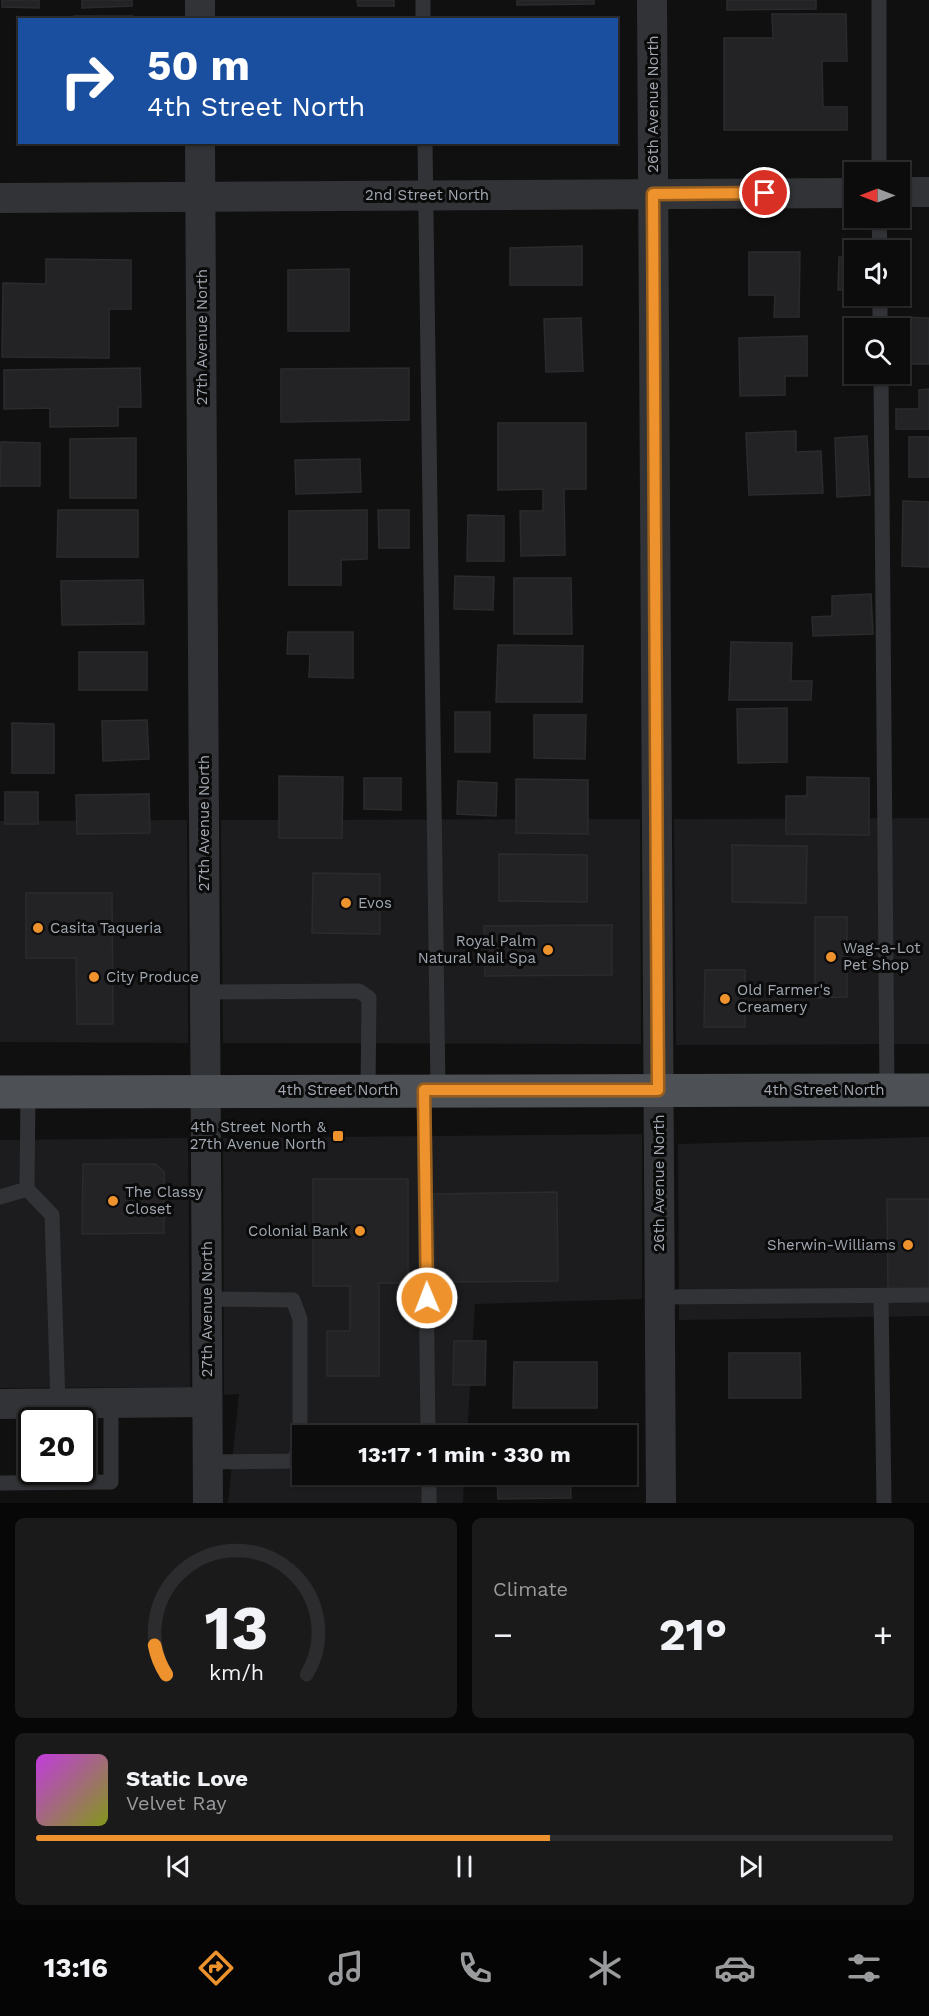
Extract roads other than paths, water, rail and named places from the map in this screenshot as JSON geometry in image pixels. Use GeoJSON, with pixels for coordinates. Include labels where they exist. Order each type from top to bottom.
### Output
{"type":"FeatureCollection","features":[{"type":"Feature","properties":{"kind":"main road","name":"4th Street North"},"geometry":{"type":"LineString","coordinates":[[14,1092],[929,1090]]}},
{"type":"Feature","properties":{"kind":"street"},"geometry":{"type":"LineString","coordinates":[[200,0],[200,18]]}},
{"type":"Feature","properties":{"kind":"street","name":"26th Avenue North"},"geometry":{"type":"LineString","coordinates":[[652,0],[660,1503]]}},
{"type":"Feature","properties":{"kind":"street","name":"27th Avenue North"},"geometry":{"type":"LineString","coordinates":[[200,144],[208,1503]]}},
{"type":"Feature","properties":{"kind":"street"},"geometry":{"type":"LineString","coordinates":[[910,192],[929,192]]}},
{"type":"Feature","properties":{"kind":"street","name":"2nd Street North"},"geometry":{"type":"LineString","coordinates":[[0,198],[844,193]]}},
{"type":"Feature","properties":{"kind":"street"},"geometry":{"type":"LineString","coordinates":[[0,1404],[207,1402]]}},
{"type":"Feature","properties":{"kind":"lane"},"geometry":{"type":"LineString","coordinates":[[423,0],[423,18]]}},
{"type":"Feature","properties":{"kind":"lane"},"geometry":{"type":"LineString","coordinates":[[879,0],[879,162]]}},
{"type":"Feature","properties":{"kind":"lane"},"geometry":{"type":"LineString","coordinates":[[425,144],[431,1090],[428,1425]]}},
{"type":"Feature","properties":{"kind":"lane"},"geometry":{"type":"LineString","coordinates":[[881,384],[887,1090]]}},
{"type":"Feature","properties":{"kind":"lane"},"geometry":{"type":"LineString","coordinates":[[205,992],[358,991],[369,998],[368,1090]]}},
{"type":"Feature","properties":{"kind":"lane"},"geometry":{"type":"LineString","coordinates":[[14,1092],[27,1189],[52,1215],[58,1403]]}},
{"type":"Feature","properties":{"kind":"lane"},"geometry":{"type":"LineString","coordinates":[[0,1197],[27,1189]]}},
{"type":"Feature","properties":{"kind":"lane"},"geometry":{"type":"LineString","coordinates":[[659,1297],[929,1295]]}},
{"type":"Feature","properties":{"kind":"lane"},"geometry":{"type":"LineString","coordinates":[[881,1296],[884,1503]]}},
{"type":"Feature","properties":{"kind":"lane"},"geometry":{"type":"LineString","coordinates":[[207,1299],[293,1300],[300,1319],[300,1447],[293,1461],[208,1462]]}},
{"type":"Feature","properties":{"kind":"lane"},"geometry":{"type":"LineString","coordinates":[[0,1483],[111,1482],[111,1403]]}},
{"type":"Feature","properties":{"kind":"lane"},"geometry":{"type":"LineString","coordinates":[[429,1485],[429,1503]]}},
{"type":"Feature","properties":{"kind":"place","name":"Evos"},"geometry":{"type":"Point","coordinates":[346,903]}},
{"type":"Feature","properties":{"kind":"place","name":"Casita Taqueria"},"geometry":{"type":"Point","coordinates":[38,928]}},
{"type":"Feature","properties":{"kind":"place","name":"Royal Palm Natural Nail Spa"},"geometry":{"type":"Point","coordinates":[548,950]}},
{"type":"Feature","properties":{"kind":"place","name":"Wag-a-Lot Pet Shop"},"geometry":{"type":"Point","coordinates":[831,957]}},
{"type":"Feature","properties":{"kind":"place","name":"City Produce"},"geometry":{"type":"Point","coordinates":[94,977]}},
{"type":"Feature","properties":{"kind":"place","name":"Old Farmer's Creamery"},"geometry":{"type":"Point","coordinates":[725,999]}},
{"type":"Feature","properties":{"kind":"place","name":"4th Street North & 27th Avenue North"},"geometry":{"type":"Point","coordinates":[338,1136]}},
{"type":"Feature","properties":{"kind":"place","name":"The Classy Closet"},"geometry":{"type":"Point","coordinates":[113,1201]}},
{"type":"Feature","properties":{"kind":"place","name":"Colonial Bank"},"geometry":{"type":"Point","coordinates":[360,1231]}},
{"type":"Feature","properties":{"kind":"place","name":"Sherwin-Williams"},"geometry":{"type":"Point","coordinates":[908,1245]}}]}
